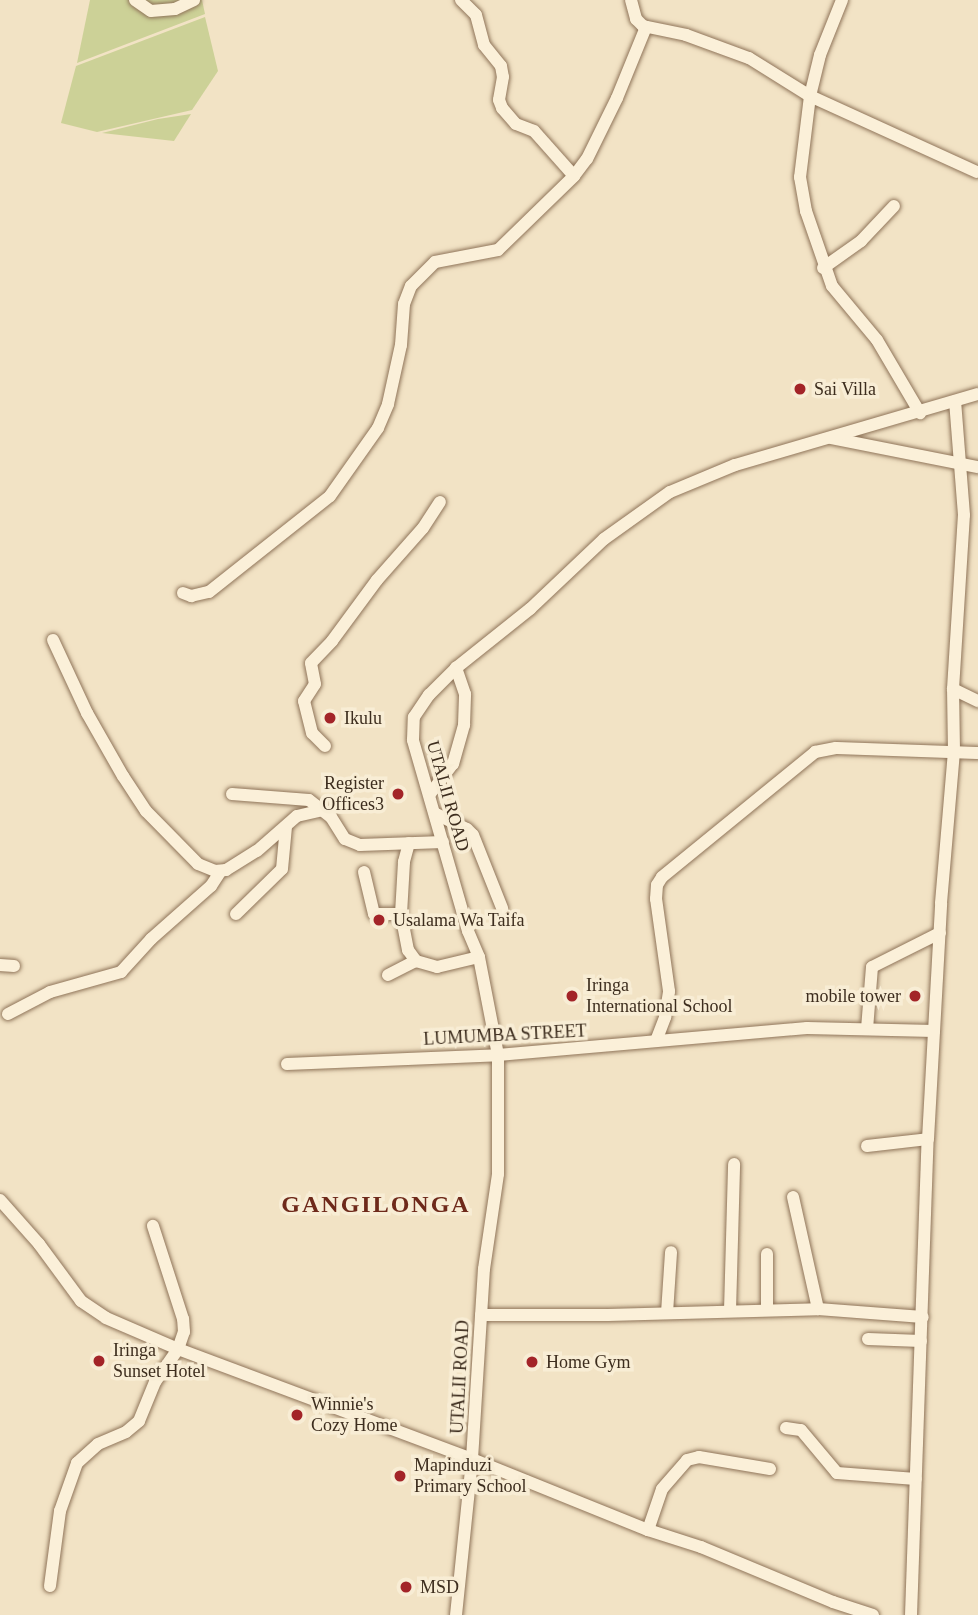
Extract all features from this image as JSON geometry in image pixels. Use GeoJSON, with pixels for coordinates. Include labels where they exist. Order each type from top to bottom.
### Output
{"type":"FeatureCollection","features":[{"type":"Feature","properties":{"kind":"street"},"geometry":{"type":"LineString","coordinates":[[139,1],[146,10],[164,11],[194,0]]}},
{"type":"Feature","properties":{"kind":"street"},"geometry":{"type":"LineString","coordinates":[[461,0],[476,15],[484,45],[501,66],[503,76],[499,100],[502,108],[513,122],[534,131],[574,176]]}},
{"type":"Feature","properties":{"kind":"street"},"geometry":{"type":"LineString","coordinates":[[631,0],[636,19],[646,27],[686,35],[749,58],[810,96],[977,172]]}},
{"type":"Feature","properties":{"kind":"street"},"geometry":{"type":"LineString","coordinates":[[842,0],[827,34],[810,96],[800,177],[823,268],[832,286],[877,340],[920,413]]}},
{"type":"Feature","properties":{"kind":"street"},"geometry":{"type":"LineString","coordinates":[[183,593],[191,596],[209,592],[239,565],[313,512],[330,496],[378,428],[388,404],[401,345],[406,295],[419,276],[435,262],[498,250],[574,176],[587,159],[617,98],[646,27]]}},
{"type":"Feature","properties":{"kind":"street"},"geometry":{"type":"LineString","coordinates":[[823,268],[861,241],[894,206]]}},
{"type":"Feature","properties":{"kind":"street","name":"UTALII ROAD"},"geometry":{"type":"LineString","coordinates":[[456,1615],[472,1459],[481,1315],[498,1174],[498,1055],[479,957],[468,932],[412,726],[429,695],[456,668],[530,609],[604,539],[670,492],[706,475],[978,394]]}},
{"type":"Feature","properties":{"kind":"street"},"geometry":{"type":"LineString","coordinates":[[911,1615],[934,1031],[954,751],[953,689],[964,515],[955,401]]}},
{"type":"Feature","properties":{"kind":"street"},"geometry":{"type":"LineString","coordinates":[[827,437],[978,467]]}},
{"type":"Feature","properties":{"kind":"street"},"geometry":{"type":"LineString","coordinates":[[325,746],[313,733],[304,701],[316,684],[311,663],[332,641],[377,580],[423,528],[440,502]]}},
{"type":"Feature","properties":{"kind":"street"},"geometry":{"type":"LineString","coordinates":[[53,640],[88,713],[146,811],[190,859],[220,872]]}},
{"type":"Feature","properties":{"kind":"street"},"geometry":{"type":"LineString","coordinates":[[430,794],[453,764],[464,725],[465,694],[456,668]]}},
{"type":"Feature","properties":{"kind":"street"},"geometry":{"type":"LineString","coordinates":[[953,689],[978,701]]}},
{"type":"Feature","properties":{"kind":"street"},"geometry":{"type":"LineString","coordinates":[[656,1041],[665,1017],[669,991],[656,899],[662,877],[815,752],[836,748],[978,754]]}},
{"type":"Feature","properties":{"kind":"street"},"geometry":{"type":"LineString","coordinates":[[232,794],[303,799],[323,810],[345,839],[353,843],[443,842]]}},
{"type":"Feature","properties":{"kind":"street"},"geometry":{"type":"LineString","coordinates":[[8,1014],[50,992],[121,972],[151,939],[211,886],[220,872],[236,866],[301,814],[323,810]]}},
{"type":"Feature","properties":{"kind":"street"},"geometry":{"type":"LineString","coordinates":[[436,814],[473,835],[502,908]]}},
{"type":"Feature","properties":{"kind":"street"},"geometry":{"type":"LineString","coordinates":[[236,914],[282,869],[286,827]]}},
{"type":"Feature","properties":{"kind":"street"},"geometry":{"type":"LineString","coordinates":[[409,844],[404,862],[401,914],[404,941],[416,961]]}},
{"type":"Feature","properties":{"kind":"street"},"geometry":{"type":"LineString","coordinates":[[364,872],[374,914],[401,914]]}},
{"type":"Feature","properties":{"kind":"street"},"geometry":{"type":"LineString","coordinates":[[867,1029],[872,967],[940,933]]}},
{"type":"Feature","properties":{"kind":"street"},"geometry":{"type":"LineString","coordinates":[[388,975],[416,961],[446,967],[479,957]]}},
{"type":"Feature","properties":{"kind":"street"},"geometry":{"type":"LineString","coordinates":[[0,965],[14,966]]}},
{"type":"Feature","properties":{"kind":"street","name":"LUMUMBA STREET"},"geometry":{"type":"LineString","coordinates":[[287,1064],[498,1055],[807,1028],[934,1031]]}},
{"type":"Feature","properties":{"kind":"street"},"geometry":{"type":"LineString","coordinates":[[867,1146],[929,1139]]}},
{"type":"Feature","properties":{"kind":"street"},"geometry":{"type":"LineString","coordinates":[[730,1311],[734,1164]]}},
{"type":"Feature","properties":{"kind":"street"},"geometry":{"type":"LineString","coordinates":[[793,1197],[818,1308]]}},
{"type":"Feature","properties":{"kind":"street"},"geometry":{"type":"LineString","coordinates":[[0,1200],[38,1244],[81,1301],[106,1318],[178,1349],[472,1459],[648,1530],[701,1547],[832,1602],[873,1615]]}},
{"type":"Feature","properties":{"kind":"street"},"geometry":{"type":"LineString","coordinates":[[50,1586],[60,1511],[76,1463],[98,1444],[126,1432],[139,1422],[155,1381],[178,1349],[184,1332],[183,1319],[152,1226]]}},
{"type":"Feature","properties":{"kind":"street"},"geometry":{"type":"LineString","coordinates":[[667,1313],[671,1252]]}},
{"type":"Feature","properties":{"kind":"street"},"geometry":{"type":"LineString","coordinates":[[767,1254],[767,1310]]}},
{"type":"Feature","properties":{"kind":"street"},"geometry":{"type":"LineString","coordinates":[[481,1315],[818,1308],[923,1317]]}},
{"type":"Feature","properties":{"kind":"street"},"geometry":{"type":"LineString","coordinates":[[868,1339],[921,1341]]}},
{"type":"Feature","properties":{"kind":"street"},"geometry":{"type":"LineString","coordinates":[[786,1428],[799,1429],[837,1473],[916,1479]]}},
{"type":"Feature","properties":{"kind":"street"},"geometry":{"type":"LineString","coordinates":[[648,1530],[662,1489],[687,1460],[699,1457],[770,1469]]}},
{"type":"Feature","properties":{"kind":"green space"},"geometry":{"type":"Polygon","coordinates":[[[90,0],[202,0],[205,14],[77,63],[90,0]]]}},
{"type":"Feature","properties":{"kind":"green space"},"geometry":{"type":"Polygon","coordinates":[[[205,17],[218,71],[192,110],[97,132],[61,123],[76,66],[205,17]]]}},
{"type":"Feature","properties":{"kind":"green space"},"geometry":{"type":"Polygon","coordinates":[[[191,114],[174,141],[102,133],[158,119],[191,114]]]}},
{"type":"Feature","properties":{"kind":"place","name":"Sai Villa"},"geometry":{"type":"Point","coordinates":[800,389]}},
{"type":"Feature","properties":{"kind":"place","name":"Ikulu"},"geometry":{"type":"Point","coordinates":[330,718]}},
{"type":"Feature","properties":{"kind":"place","name":"Register Offices3"},"geometry":{"type":"Point","coordinates":[398,794]}},
{"type":"Feature","properties":{"kind":"place","name":"Usalama Wa Taifa"},"geometry":{"type":"Point","coordinates":[379,920]}},
{"type":"Feature","properties":{"kind":"place","name":"Iringa International School"},"geometry":{"type":"Point","coordinates":[572,996]}},
{"type":"Feature","properties":{"kind":"place","name":"mobile tower"},"geometry":{"type":"Point","coordinates":[915,996]}},
{"type":"Feature","properties":{"kind":"place","name":"Iringa Sunset Hotel"},"geometry":{"type":"Point","coordinates":[99,1361]}},
{"type":"Feature","properties":{"kind":"place","name":"Home Gym"},"geometry":{"type":"Point","coordinates":[532,1362]}},
{"type":"Feature","properties":{"kind":"place","name":"Winnie's Cozy Home"},"geometry":{"type":"Point","coordinates":[297,1415]}},
{"type":"Feature","properties":{"kind":"place","name":"Mapinduzi Primary School"},"geometry":{"type":"Point","coordinates":[400,1476]}},
{"type":"Feature","properties":{"kind":"place","name":"MSD"},"geometry":{"type":"Point","coordinates":[406,1587]}},
{"type":"Feature","properties":{"kind":"district","name":"GANGILONGA"},"geometry":{"type":"Point","coordinates":[376,1205]}}]}
